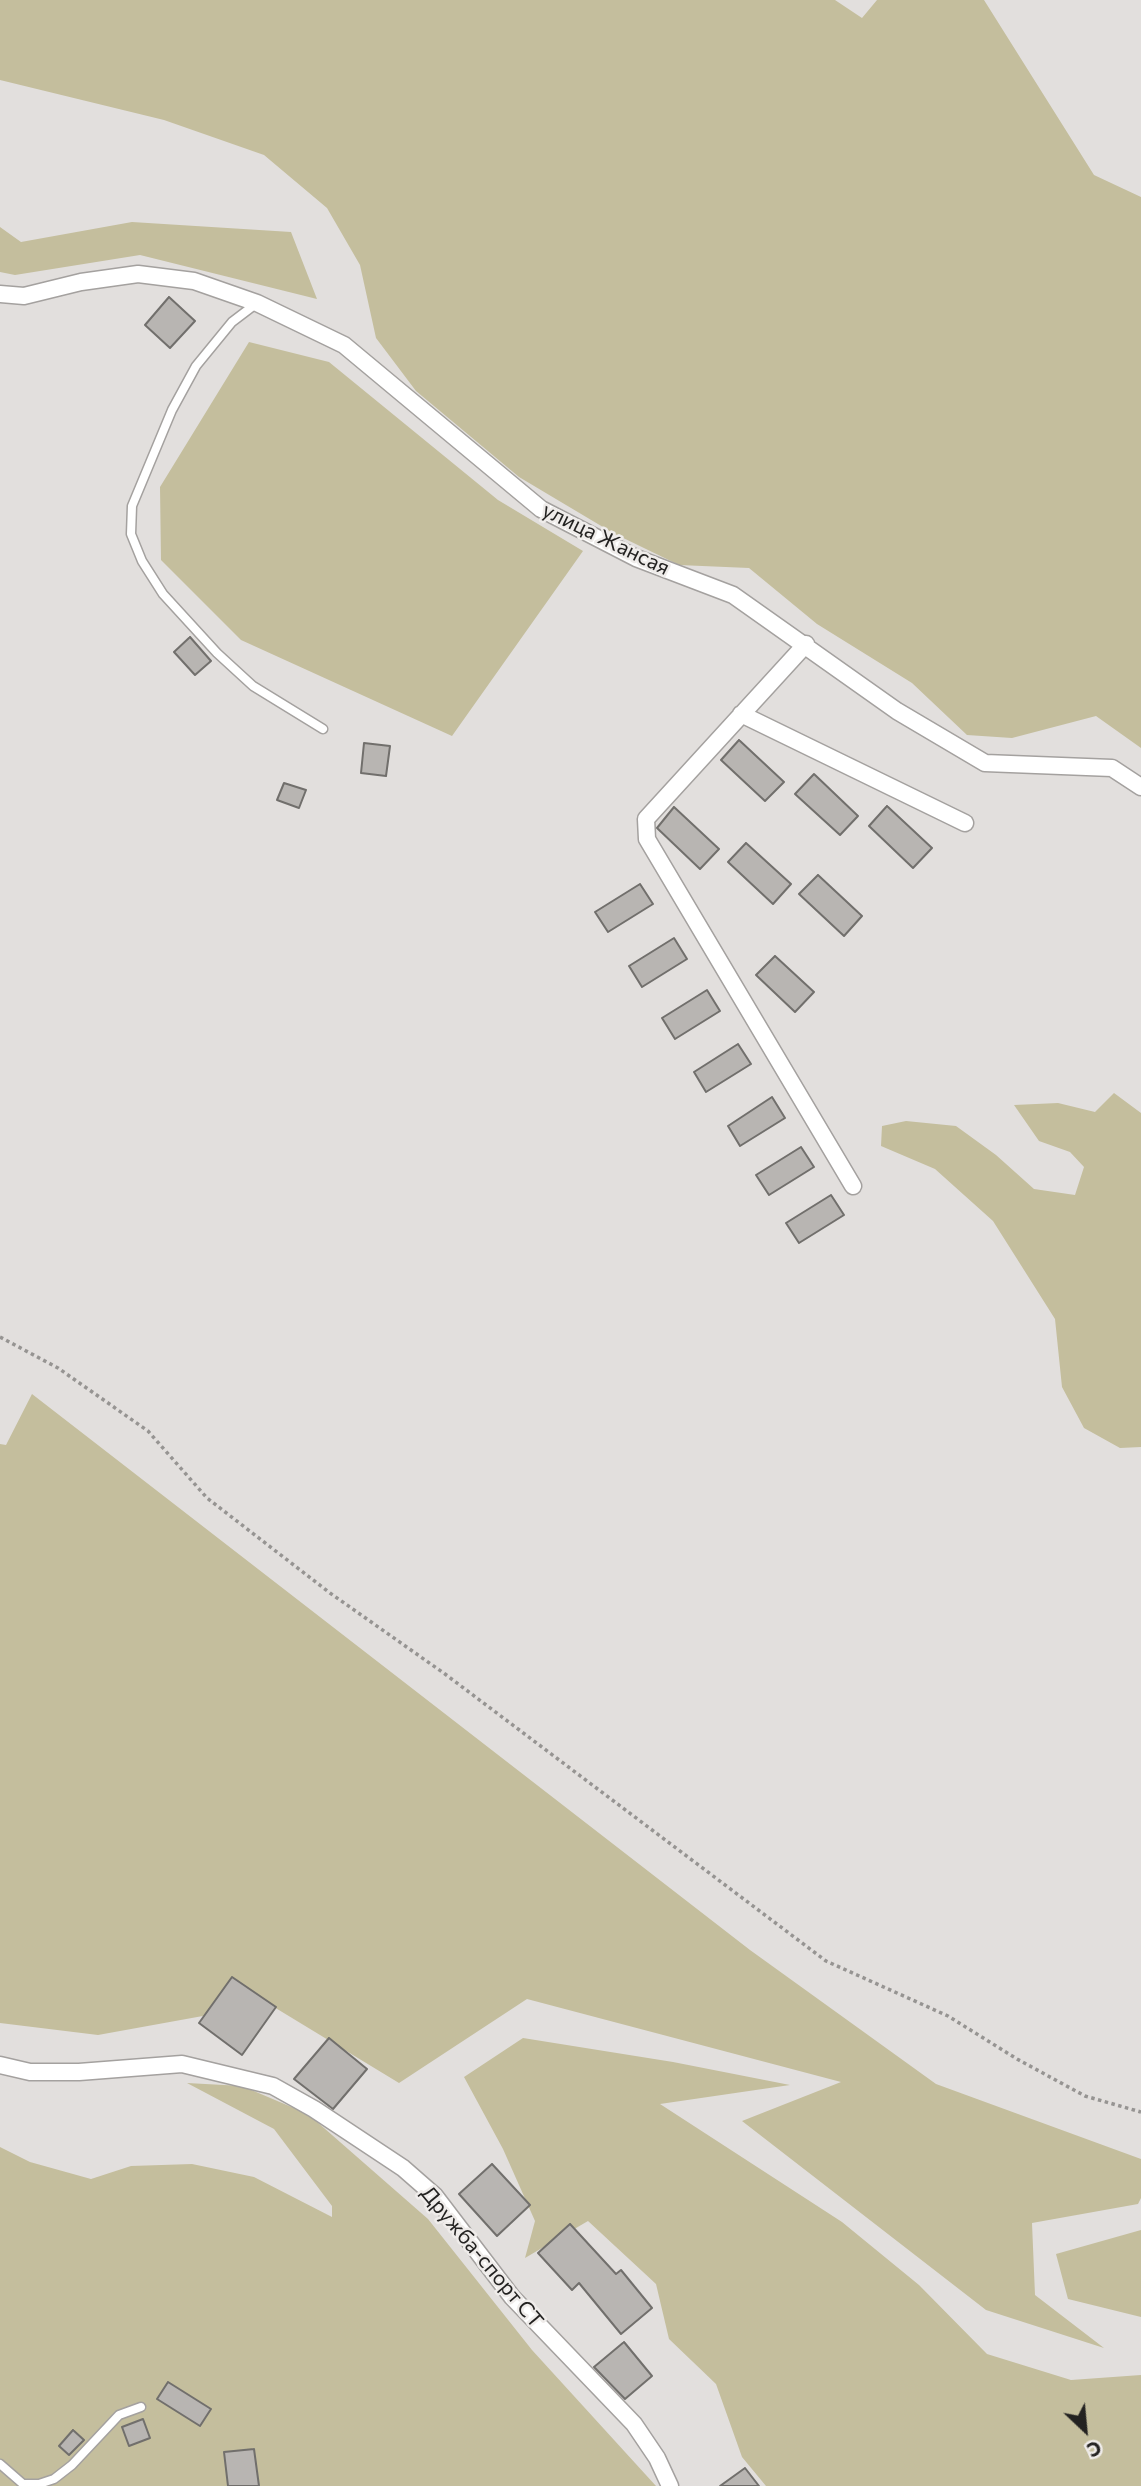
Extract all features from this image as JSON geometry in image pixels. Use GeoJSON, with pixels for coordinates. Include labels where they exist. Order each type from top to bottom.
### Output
{"type":"FeatureCollection","features":[{"type":"Feature","properties":{"kind":"street","name":"улица Жансая"},"geometry":{"type":"LineString","coordinates":[[0,294],[24,296],[81,282],[138,274],[194,281],[257,303],[344,345],[541,509],[636,558],[733,595],[806,644],[897,711],[985,762],[1112,768],[1141,787]]}},
{"type":"Feature","properties":{"kind":"street"},"geometry":{"type":"LineString","coordinates":[[806,644],[646,819],[647,839],[853,1186]]}},
{"type":"Feature","properties":{"kind":"street"},"geometry":{"type":"LineString","coordinates":[[741,714],[965,824]]}},
{"type":"Feature","properties":{"kind":"street","name":"Дружба-спорт СТ"},"geometry":{"type":"LineString","coordinates":[[0,2065],[30,2071],[79,2072],[182,2064],[273,2086],[324,2115],[403,2168],[435,2196],[512,2297],[634,2424],[670,2486]]}},
{"type":"Feature","properties":{"kind":"lane"},"geometry":{"type":"LineString","coordinates":[[257,303],[232,322],[195,366],[172,410],[132,506],[131,534],[142,561],[163,594],[217,653],[253,686],[323,729]]}},
{"type":"Feature","properties":{"kind":"lane"},"geometry":{"type":"LineString","coordinates":[[0,2464],[23,2484],[39,2484],[54,2479],[119,2415],[141,2407]]}},
{"type":"Feature","properties":{"kind":"path"},"geometry":{"type":"LineString","coordinates":[[0,1337],[58,1368],[148,1431],[207,1498],[330,1593],[445,1674],[826,1961],[948,2016],[1017,2059],[1085,2096],[1141,2112]]}},
{"type":"Feature","properties":{"kind":"shaded area"},"geometry":{"type":"Polygon","coordinates":[[[0,0],[835,0],[862,18],[877,0],[984,0],[1094,175],[1141,197],[1141,748],[1096,716],[1012,738],[967,735],[912,683],[817,624],[749,568],[679,565],[613,533],[519,477],[416,391],[376,338],[360,265],[327,208],[264,155],[164,120],[0,80],[0,0]]]}},
{"type":"Feature","properties":{"kind":"shaded area"},"geometry":{"type":"Polygon","coordinates":[[[132,222],[291,232],[317,299],[140,255],[15,275],[0,272],[0,227],[21,242],[132,222]]]}},
{"type":"Feature","properties":{"kind":"shaded area"},"geometry":{"type":"Polygon","coordinates":[[[249,342],[329,362],[498,500],[583,551],[452,736],[241,640],[161,560],[160,487],[249,342]]]}},
{"type":"Feature","properties":{"kind":"shaded area"},"geometry":{"type":"Polygon","coordinates":[[[1114,1093],[1141,1113],[1141,1447],[1120,1448],[1084,1428],[1062,1387],[1055,1319],[993,1221],[935,1169],[881,1146],[882,1126],[906,1121],[956,1126],[996,1155],[1034,1189],[1075,1195],[1084,1167],[1070,1152],[1039,1141],[1014,1105],[1058,1103],[1095,1112],[1114,1093]]]}},
{"type":"Feature","properties":{"kind":"shaded area"},"geometry":{"type":"Polygon","coordinates":[[[32,1394],[750,1950],[936,2084],[1141,2159],[1141,2198],[1138,2204],[1032,2223],[1035,2295],[1104,2348],[986,2310],[742,2121],[841,2082],[527,1999],[399,2083],[269,2004],[98,2035],[0,2023],[0,1444],[6,1445],[32,1394]]]}},
{"type":"Feature","properties":{"kind":"shaded area"},"geometry":{"type":"Polygon","coordinates":[[[523,2038],[673,2062],[790,2085],[660,2104],[842,2222],[919,2285],[987,2354],[1071,2380],[1141,2375],[1141,2486],[766,2486],[742,2457],[716,2384],[669,2339],[656,2284],[588,2221],[525,2258],[535,2221],[503,2149],[464,2077],[523,2038]]]}},
{"type":"Feature","properties":{"kind":"shaded area"},"geometry":{"type":"Polygon","coordinates":[[[187,2083],[242,2086],[308,2114],[428,2219],[532,2350],[656,2486],[0,2486],[0,2147],[30,2162],[91,2179],[131,2166],[192,2164],[254,2177],[332,2217],[332,2206],[274,2129],[187,2083]]]}},
{"type":"Feature","properties":{"kind":"shaded area"},"geometry":{"type":"Polygon","coordinates":[[[1141,2230],[1141,2317],[1068,2299],[1056,2254],[1141,2230]]]}},
{"type":"Feature","properties":{"kind":"building"},"geometry":{"type":"Polygon","coordinates":[[[169,297],[195,321],[170,348],[145,325],[169,297]]]}},
{"type":"Feature","properties":{"kind":"building"},"geometry":{"type":"Polygon","coordinates":[[[190,637],[211,661],[195,675],[174,652],[190,637]]]}},
{"type":"Feature","properties":{"kind":"building"},"geometry":{"type":"Polygon","coordinates":[[[739,740],[784,782],[765,801],[721,760],[739,740]]]}},
{"type":"Feature","properties":{"kind":"building"},"geometry":{"type":"Polygon","coordinates":[[[364,743],[390,746],[386,776],[361,773],[364,743]]]}},
{"type":"Feature","properties":{"kind":"building"},"geometry":{"type":"Polygon","coordinates":[[[814,774],[858,816],[840,835],[795,794],[814,774]]]}},
{"type":"Feature","properties":{"kind":"building"},"geometry":{"type":"Polygon","coordinates":[[[284,783],[306,790],[299,808],[277,800],[284,783]]]}},
{"type":"Feature","properties":{"kind":"building"},"geometry":{"type":"Polygon","coordinates":[[[887,806],[932,848],[913,868],[869,826],[887,806]]]}},
{"type":"Feature","properties":{"kind":"building"},"geometry":{"type":"Polygon","coordinates":[[[674,807],[719,849],[700,869],[657,828],[674,807]]]}},
{"type":"Feature","properties":{"kind":"building"},"geometry":{"type":"Polygon","coordinates":[[[746,843],[791,884],[773,904],[728,862],[746,843]]]}},
{"type":"Feature","properties":{"kind":"building"},"geometry":{"type":"Polygon","coordinates":[[[818,875],[862,916],[844,936],[799,894],[818,875]]]}},
{"type":"Feature","properties":{"kind":"building"},"geometry":{"type":"Polygon","coordinates":[[[640,884],[653,904],[608,932],[595,912],[640,884]]]}},
{"type":"Feature","properties":{"kind":"building"},"geometry":{"type":"Polygon","coordinates":[[[674,938],[687,959],[642,987],[629,966],[674,938]]]}},
{"type":"Feature","properties":{"kind":"building"},"geometry":{"type":"Polygon","coordinates":[[[775,956],[814,992],[795,1012],[756,975],[775,956]]]}},
{"type":"Feature","properties":{"kind":"building"},"geometry":{"type":"Polygon","coordinates":[[[707,990],[720,1011],[675,1039],[662,1018],[707,990]]]}},
{"type":"Feature","properties":{"kind":"building"},"geometry":{"type":"Polygon","coordinates":[[[738,1044],[751,1064],[706,1092],[694,1072],[738,1044]]]}},
{"type":"Feature","properties":{"kind":"building"},"geometry":{"type":"Polygon","coordinates":[[[772,1097],[785,1118],[740,1146],[728,1126],[772,1097]]]}},
{"type":"Feature","properties":{"kind":"building"},"geometry":{"type":"Polygon","coordinates":[[[801,1147],[814,1167],[769,1195],[756,1175],[801,1147]]]}},
{"type":"Feature","properties":{"kind":"building"},"geometry":{"type":"Polygon","coordinates":[[[831,1195],[844,1215],[799,1243],[786,1223],[831,1195]]]}},
{"type":"Feature","properties":{"kind":"building"},"geometry":{"type":"Polygon","coordinates":[[[232,1977],[276,2007],[242,2055],[199,2023],[232,1977]]]}},
{"type":"Feature","properties":{"kind":"building"},"geometry":{"type":"Polygon","coordinates":[[[329,2038],[367,2069],[333,2109],[294,2079],[329,2038]]]}},
{"type":"Feature","properties":{"kind":"building"},"geometry":{"type":"Polygon","coordinates":[[[492,2164],[530,2205],[497,2236],[459,2194],[492,2164]]]}},
{"type":"Feature","properties":{"kind":"building"},"geometry":{"type":"Polygon","coordinates":[[[570,2224],[616,2274],[621,2270],[652,2308],[621,2334],[579,2283],[572,2290],[538,2253],[570,2224]]]}},
{"type":"Feature","properties":{"kind":"building"},"geometry":{"type":"Polygon","coordinates":[[[624,2342],[652,2376],[625,2399],[594,2367],[624,2342]]]}},
{"type":"Feature","properties":{"kind":"building"},"geometry":{"type":"Polygon","coordinates":[[[168,2382],[211,2409],[200,2426],[157,2399],[168,2382]]]}},
{"type":"Feature","properties":{"kind":"building"},"geometry":{"type":"Polygon","coordinates":[[[143,2419],[150,2438],[129,2446],[122,2427],[143,2419]]]}},
{"type":"Feature","properties":{"kind":"building"},"geometry":{"type":"Polygon","coordinates":[[[73,2430],[84,2440],[69,2455],[59,2446],[73,2430]]]}},
{"type":"Feature","properties":{"kind":"building"},"geometry":{"type":"Polygon","coordinates":[[[254,2449],[259,2486],[228,2486],[224,2452],[254,2449]]]}},
{"type":"Feature","properties":{"kind":"building"},"geometry":{"type":"Polygon","coordinates":[[[745,2468],[759,2486],[720,2486],[745,2468]]]}}]}
